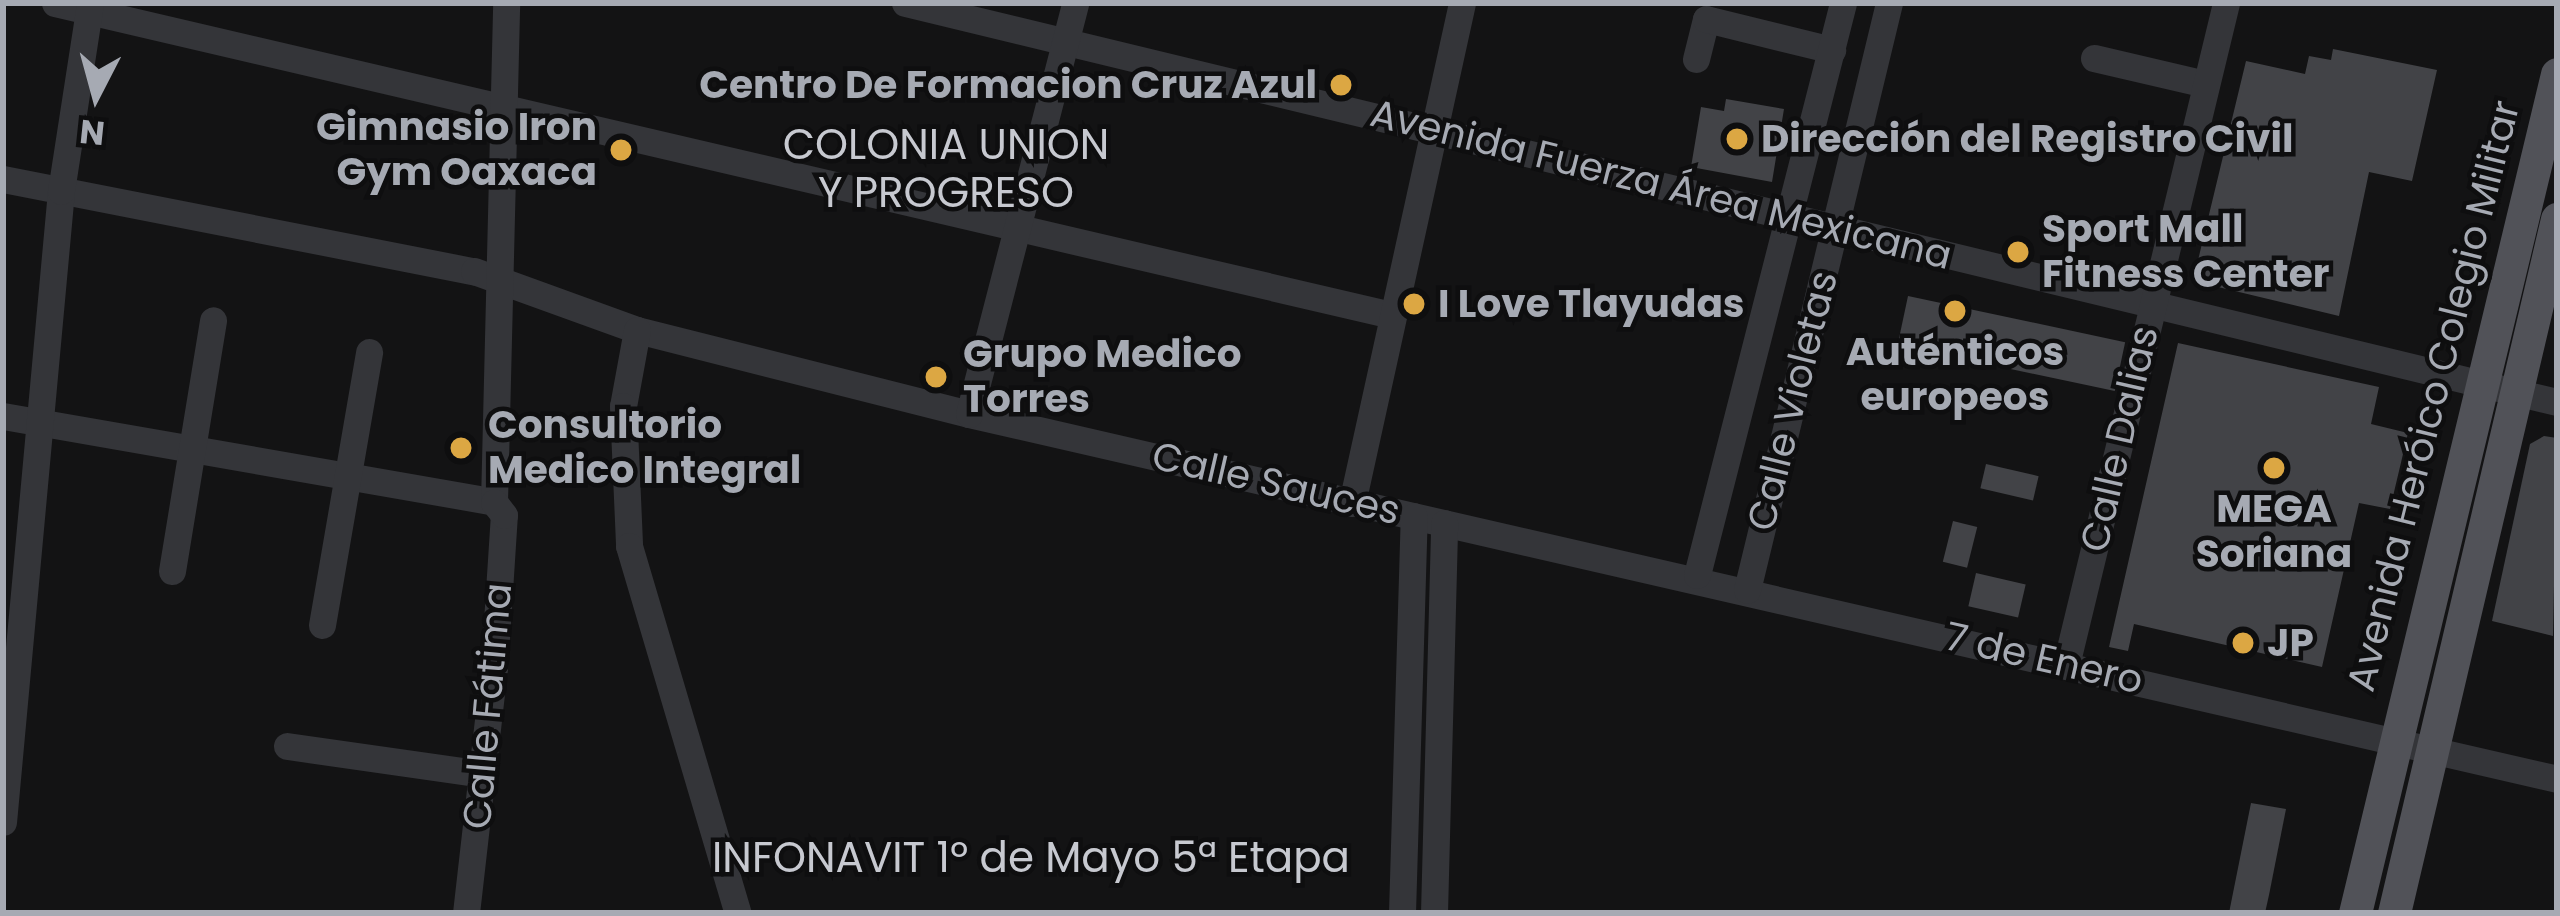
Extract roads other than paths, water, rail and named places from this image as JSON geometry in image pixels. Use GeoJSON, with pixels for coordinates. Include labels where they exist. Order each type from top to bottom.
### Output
{"type":"FeatureCollection","features":[{"type":"Feature","properties":{"kind":"main road","name":"Avenida Heróico Colegio Militar"},"geometry":{"type":"LineString","coordinates":[[2394,913],[2557,74]]}},
{"type":"Feature","properties":{"kind":"main road","name":"Avenida Heróico Colegio Militar"},"geometry":{"type":"LineString","coordinates":[[2355,913],[2392,739],[2496,388],[2557,219]]}},
{"type":"Feature","properties":{"kind":"street"},"geometry":{"type":"LineString","coordinates":[[55,3],[89,7],[1392,315]]}},
{"type":"Feature","properties":{"kind":"street","name":"Calle Fátima"},"geometry":{"type":"LineString","coordinates":[[466,913],[484,774],[505,514],[494,502],[505,289],[506,3]]}},
{"type":"Feature","properties":{"kind":"street","name":"Avenida Fuerza Área Mexicana"},"geometry":{"type":"LineString","coordinates":[[905,3],[2557,402]]}},
{"type":"Feature","properties":{"kind":"street"},"geometry":{"type":"LineString","coordinates":[[969,414],[1075,3]]}},
{"type":"Feature","properties":{"kind":"street"},"geometry":{"type":"LineString","coordinates":[[1352,503],[1462,3]]}},
{"type":"Feature","properties":{"kind":"street","name":"Calle Violetas"},"geometry":{"type":"LineString","coordinates":[[1697,575],[1793,218],[1843,3]]}},
{"type":"Feature","properties":{"kind":"street","name":"Calle Violetas"},"geometry":{"type":"LineString","coordinates":[[1747,590],[1889,3]]}},
{"type":"Feature","properties":{"kind":"street","name":"Calle Dalias"},"geometry":{"type":"LineString","coordinates":[[2066,665],[2226,3]]}},
{"type":"Feature","properties":{"kind":"street"},"geometry":{"type":"LineString","coordinates":[[3,822],[7,708],[61,191],[89,7]]}},
{"type":"Feature","properties":{"kind":"street"},"geometry":{"type":"LineString","coordinates":[[1696,59],[1706,19],[1832,50]]}},
{"type":"Feature","properties":{"kind":"street"},"geometry":{"type":"LineString","coordinates":[[2094,58],[2206,84]]}},
{"type":"Feature","properties":{"kind":"street","name":"Calle Sauces"},"geometry":{"type":"LineString","coordinates":[[3,179],[443,265],[637,330],[969,414],[1444,524],[1697,575]]}},
{"type":"Feature","properties":{"kind":"street"},"geometry":{"type":"LineString","coordinates":[[172,571],[212,320]]}},
{"type":"Feature","properties":{"kind":"street"},"geometry":{"type":"LineString","coordinates":[[637,330],[623,406],[629,546],[738,913]]}},
{"type":"Feature","properties":{"kind":"street"},"geometry":{"type":"LineString","coordinates":[[322,625],[369,352]]}},
{"type":"Feature","properties":{"kind":"street"},"geometry":{"type":"LineString","coordinates":[[3,416],[193,454],[494,502]]}},
{"type":"Feature","properties":{"kind":"street"},"geometry":{"type":"LineString","coordinates":[[1402,913],[1414,517]]}},
{"type":"Feature","properties":{"kind":"street"},"geometry":{"type":"LineString","coordinates":[[1434,913],[1444,524]]}},
{"type":"Feature","properties":{"kind":"street","name":"7 de Enero"},"geometry":{"type":"LineString","coordinates":[[1697,575],[2426,748]]}},
{"type":"Feature","properties":{"kind":"street"},"geometry":{"type":"LineString","coordinates":[[286,746],[484,774]]}},
{"type":"Feature","properties":{"kind":"street"},"geometry":{"type":"LineString","coordinates":[[2426,748],[2557,779]]}},
{"type":"Feature","properties":{"kind":"place","name":"Centro De Formacion Cruz Azul"},"geometry":{"type":"Point","coordinates":[1341,85]}},
{"type":"Feature","properties":{"kind":"place","name":"Dirección del Registro Civil"},"geometry":{"type":"Point","coordinates":[1737,139]}},
{"type":"Feature","properties":{"kind":"place","name":"Gimnasio Iron Gym Oaxaca"},"geometry":{"type":"Point","coordinates":[621,150]}},
{"type":"Feature","properties":{"kind":"place","name":"Sport Mall Fitness Center"},"geometry":{"type":"Point","coordinates":[2018,252]}},
{"type":"Feature","properties":{"kind":"place","name":"I Love Tlayudas"},"geometry":{"type":"Point","coordinates":[1414,304]}},
{"type":"Feature","properties":{"kind":"place","name":"Auténticos europeos"},"geometry":{"type":"Point","coordinates":[1955,311]}},
{"type":"Feature","properties":{"kind":"place","name":"Grupo Medico Torres"},"geometry":{"type":"Point","coordinates":[936,377]}},
{"type":"Feature","properties":{"kind":"place","name":"Consultorio Medico Integral"},"geometry":{"type":"Point","coordinates":[461,448]}},
{"type":"Feature","properties":{"kind":"place","name":"MEGA Soriana"},"geometry":{"type":"Point","coordinates":[2274,468]}},
{"type":"Feature","properties":{"kind":"place","name":"JP"},"geometry":{"type":"Point","coordinates":[2243,643]}},
{"type":"Feature","properties":{"kind":"district","name":"COLONIA UNION Y PROGRESO"},"geometry":{"type":"Point","coordinates":[946,170]}},
{"type":"Feature","properties":{"kind":"district","name":"INFONAVIT 1º de Mayo 5ª Etapa"},"geometry":{"type":"Point","coordinates":[1031,858]}}]}
